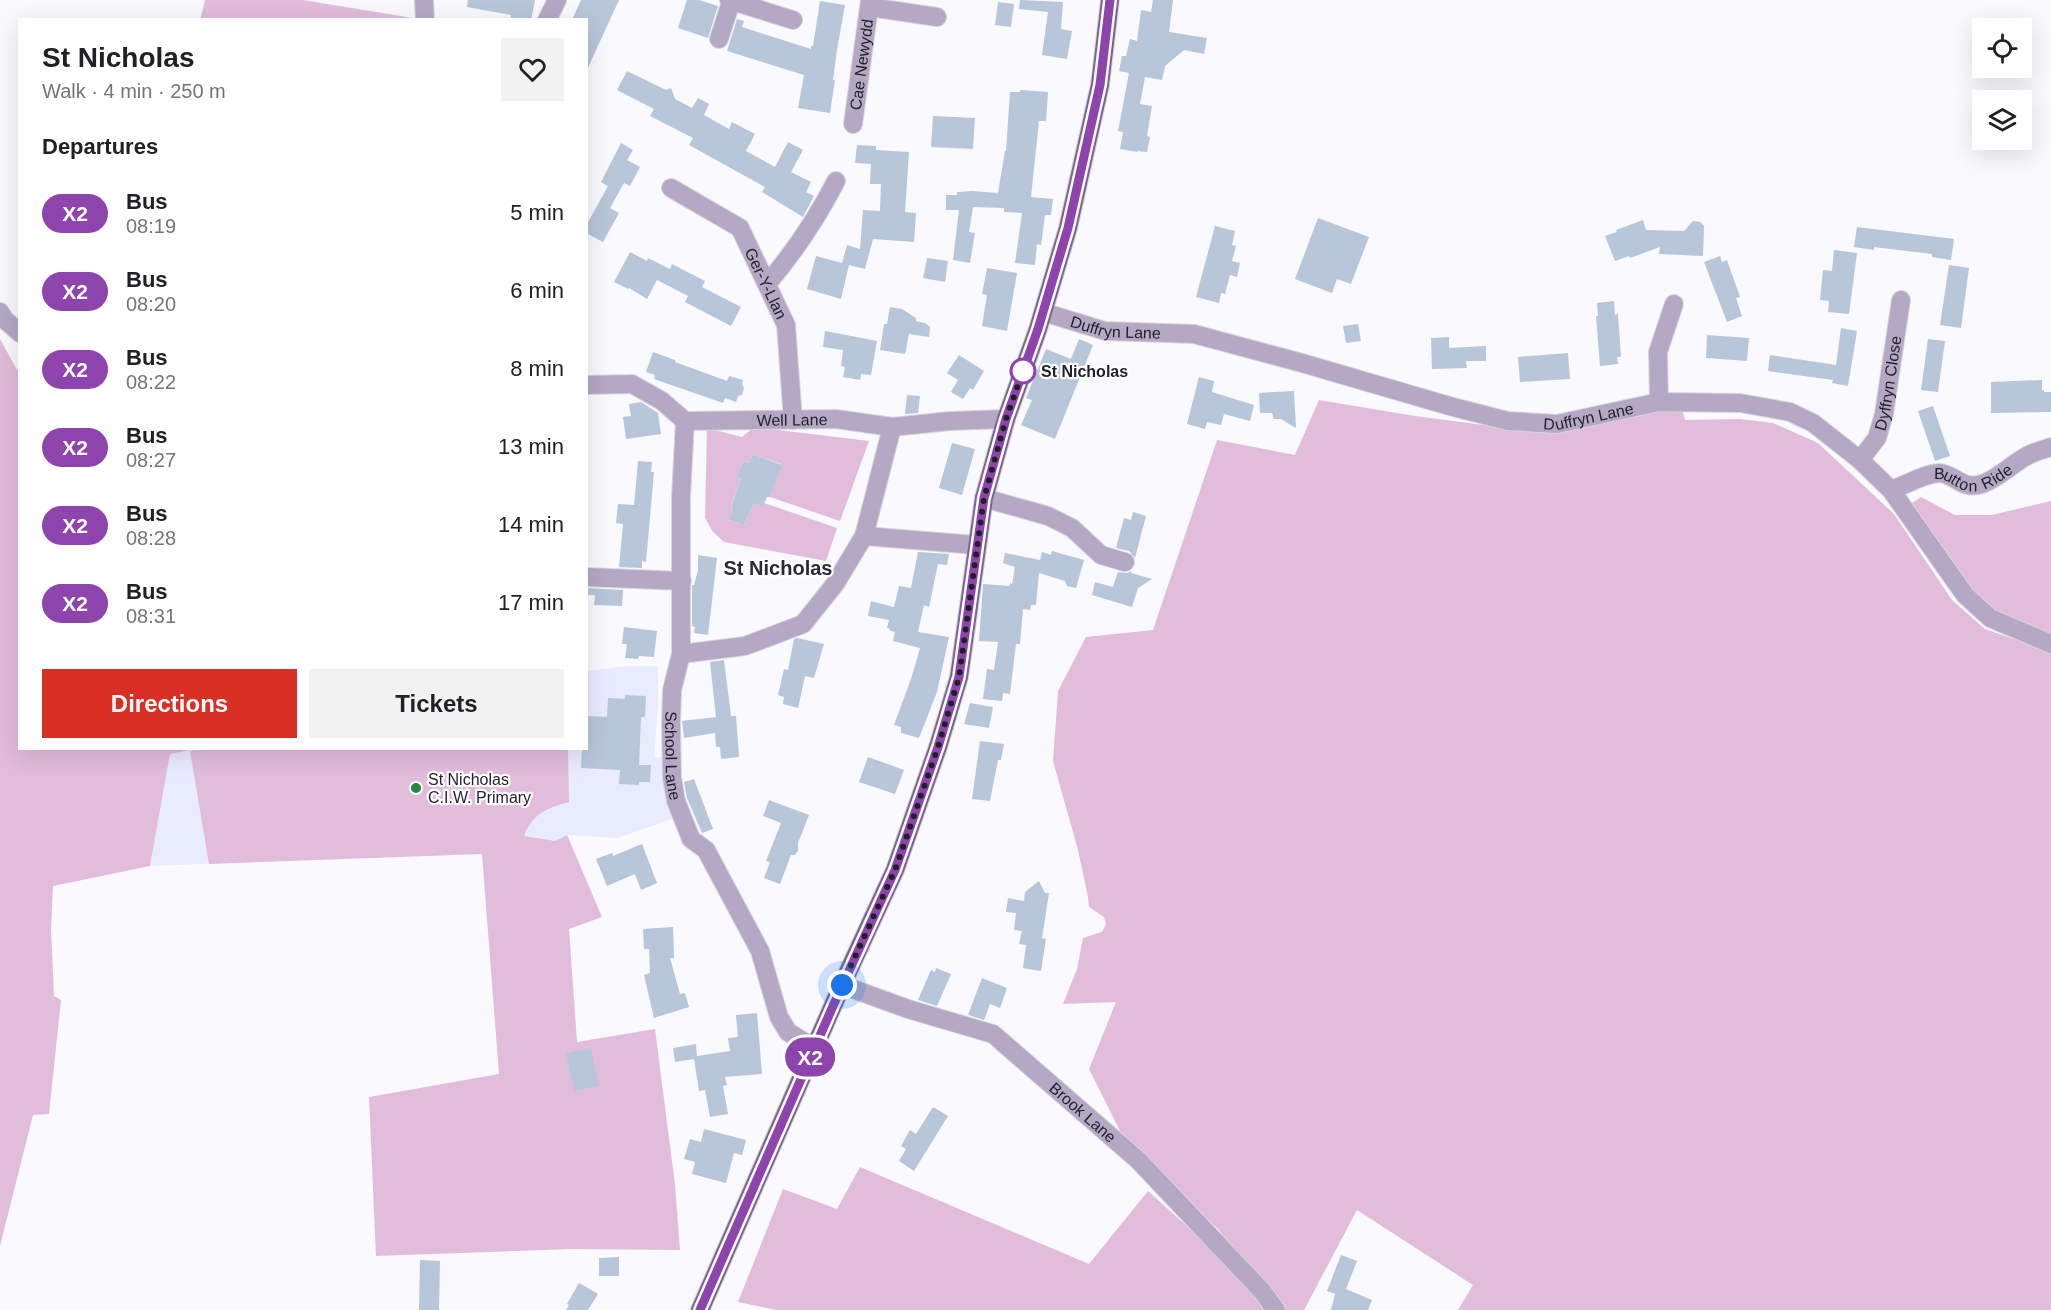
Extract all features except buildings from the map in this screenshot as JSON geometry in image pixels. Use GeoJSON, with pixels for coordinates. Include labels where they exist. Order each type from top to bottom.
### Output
{"type":"FeatureCollection","features":[{"type":"Feature","properties":{"kind":"main road"},"geometry":{"type":"LineString","coordinates":[[699,1310],[895,870],[938,747],[959,677],[984,498],[1006,419],[1043,312],[1068,228],[1105,53],[1110,0]]}},
{"type":"Feature","properties":{"kind":"street"},"geometry":{"type":"LineString","coordinates":[[424,0],[425,18]]}},
{"type":"Feature","properties":{"kind":"street"},"geometry":{"type":"LineString","coordinates":[[548,18],[557,0]]}},
{"type":"Feature","properties":{"kind":"street"},"geometry":{"type":"LineString","coordinates":[[719,39],[730,1],[792,20]]}},
{"type":"Feature","properties":{"kind":"street","name":"Cae Newydd"},"geometry":{"type":"LineString","coordinates":[[853,124],[870,3],[937,17]]}},
{"type":"Feature","properties":{"kind":"street"},"geometry":{"type":"LineString","coordinates":[[767,284],[797,248],[821,212],[837,181]]}},
{"type":"Feature","properties":{"kind":"street","name":"Ger-Y-Llan"},"geometry":{"type":"LineString","coordinates":[[671,188],[740,228],[786,325],[793,420]]}},
{"type":"Feature","properties":{"kind":"street","name":"Dyffryn Close"},"geometry":{"type":"LineString","coordinates":[[1860,460],[1877,438],[1884,414],[1901,300]]}},
{"type":"Feature","properties":{"kind":"street"},"geometry":{"type":"LineString","coordinates":[[1659,402],[1658,352],[1674,304]]}},
{"type":"Feature","properties":{"kind":"street"},"geometry":{"type":"LineString","coordinates":[[0,312],[4,319],[18,331]]}},
{"type":"Feature","properties":{"kind":"street","name":"Duffryn Lane"},"geometry":{"type":"LineString","coordinates":[[1043,312],[1105,331],[1194,334],[1508,421],[1557,424],[1659,402],[1740,403],[1790,412],[1813,423],[1860,460],[1891,490],[1965,595],[1990,618],[2051,644]]}},
{"type":"Feature","properties":{"kind":"street"},"geometry":{"type":"LineString","coordinates":[[588,385],[632,384],[662,401],[685,421]]}},
{"type":"Feature","properties":{"kind":"street","name":"Well Lane"},"geometry":{"type":"LineString","coordinates":[[685,421],[836,419],[892,428],[950,421],[1006,419]]}},
{"type":"Feature","properties":{"kind":"street","name":"School Lane"},"geometry":{"type":"LineString","coordinates":[[685,421],[681,497],[681,654],[672,690],[670,725],[672,778],[676,801],[692,839],[706,850],[760,951],[779,1017],[788,1032],[814,1048]]}},
{"type":"Feature","properties":{"kind":"street"},"geometry":{"type":"LineString","coordinates":[[681,654],[745,646],[803,624],[836,584],[864,536],[892,428]]}},
{"type":"Feature","properties":{"kind":"street","name":"Button Ride"},"geometry":{"type":"LineString","coordinates":[[1891,490],[1940,473],[1971,486],[1983,484],[2028,455],[2051,447]]}},
{"type":"Feature","properties":{"kind":"street"},"geometry":{"type":"LineString","coordinates":[[984,498],[1048,516],[1072,528],[1101,555],[1125,562]]}},
{"type":"Feature","properties":{"kind":"street"},"geometry":{"type":"LineString","coordinates":[[864,536],[976,545]]}},
{"type":"Feature","properties":{"kind":"street"},"geometry":{"type":"LineString","coordinates":[[588,577],[682,581]]}},
{"type":"Feature","properties":{"kind":"street","name":"Brook Lane"},"geometry":{"type":"LineString","coordinates":[[842,985],[908,1009],[993,1034],[1138,1160],[1262,1291],[1276,1310]]}},
{"type":"Feature","properties":{"kind":"shaded area"},"geometry":{"type":"Polygon","coordinates":[[[205,0],[303,0],[413,18],[200,18],[205,0]]]}},
{"type":"Feature","properties":{"kind":"shaded area"},"geometry":{"type":"Polygon","coordinates":[[[0,339],[18,371],[18,750],[191,750],[170,754],[150,866],[53,886],[51,929],[54,996],[61,1000],[49,1114],[33,1115],[0,1246],[0,339]]]}},
{"type":"Feature","properties":{"kind":"shaded area"},"geometry":{"type":"Polygon","coordinates":[[[1319,400],[1415,416],[1514,429],[1559,432],[1669,407],[1682,408],[1685,420],[1740,419],[1773,423],[1818,443],[1894,514],[1952,600],[1985,629],[2051,652],[2051,1310],[1458,1310],[1473,1285],[1357,1210],[1304,1310],[1283,1310],[1218,1229],[1125,1141],[1089,1069],[1116,1002],[1063,1004],[1077,969],[1083,938],[1102,932],[1106,924],[1104,917],[1089,907],[1078,850],[1053,761],[1058,691],[1086,637],[1153,630],[1217,440],[1295,455],[1319,400]]]}},
{"type":"Feature","properties":{"kind":"shaded area"},"geometry":{"type":"Polygon","coordinates":[[[754,427],[869,441],[840,521],[770,497],[781,464],[753,454],[749,463],[743,461],[737,477],[741,478],[731,505],[733,507],[729,520],[744,525],[754,503],[764,503],[837,528],[826,561],[724,542],[713,532],[705,518],[707,428],[742,437],[754,427]]]}},
{"type":"Feature","properties":{"kind":"shaded area"},"geometry":{"type":"Polygon","coordinates":[[[1921,497],[1955,515],[1992,515],[2051,501],[2051,634],[1993,610],[1968,587],[1960,571],[1909,505],[1921,497]]]}},
{"type":"Feature","properties":{"kind":"shaded area","name":"St Nicholas C.I.W. Primary"},"geometry":{"type":"Polygon","coordinates":[[[627,666],[658,666],[654,757],[664,757],[672,819],[617,838],[567,835],[556,841],[541,840],[482,853],[150,866],[170,754],[191,750],[588,750],[588,671],[627,666]]]}},
{"type":"Feature","properties":{"kind":"shaded area"},"geometry":{"type":"Polygon","coordinates":[[[568,750],[569,802],[536,817],[524,836],[555,841],[567,835],[602,917],[569,929],[577,1042],[655,1029],[675,1185],[680,1250],[572,1249],[376,1256],[369,1097],[499,1074],[482,854],[209,864],[190,751],[568,750]]]}},
{"type":"Feature","properties":{"kind":"shaded area"},"geometry":{"type":"Polygon","coordinates":[[[860,1167],[1089,1264],[1148,1191],[1241,1275],[1268,1310],[776,1310],[738,1302],[783,1189],[837,1209],[860,1167]]]}},
{"type":"Feature","properties":{"kind":"bus line","name":"X2"},"geometry":{"type":"LineString","coordinates":[[700,1310],[895,870],[938,747],[959,677],[984,498],[1006,419],[1038,329],[1068,228],[1100,85],[1110,0]]}},
{"type":"Feature","properties":{"kind":"place","name":"St Nicholas"},"geometry":{"type":"Point","coordinates":[1023,371]}},
{"type":"Feature","properties":{"kind":"place","name":"St Nicholas C.I.W. Primary"},"geometry":{"type":"Point","coordinates":[416,788]}},
{"type":"Feature","properties":{"kind":"district","name":"St Nicholas"},"geometry":{"type":"Point","coordinates":[778,568]}},
{"type":"Feature","properties":{"kind":"route"},"geometry":{"type":"LineString","coordinates":[[842,985],[895,870],[938,747],[959,677],[984,498],[1006,419],[1023,371]]}}]}
